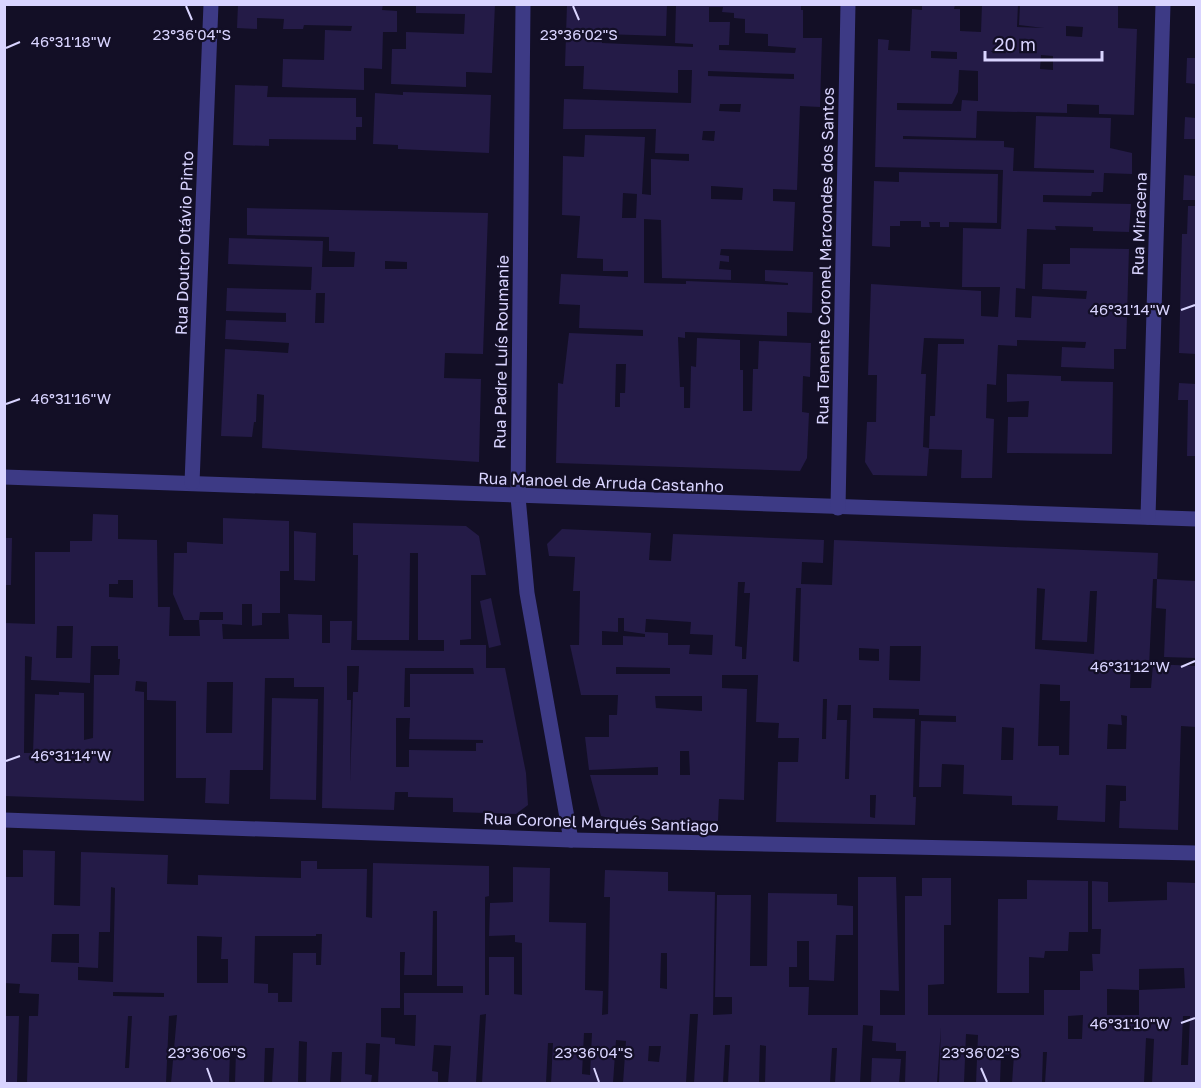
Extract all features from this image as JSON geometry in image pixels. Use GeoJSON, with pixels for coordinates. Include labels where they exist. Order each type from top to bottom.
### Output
{"type":"FeatureCollection","features":[{"type":"Feature","properties":{"kind":"street","name":"Rua Doutor Otávio Pinto"},"geometry":{"type":"LineString","coordinates":[[192,483],[211,4]]}},
{"type":"Feature","properties":{"kind":"street","name":"Rua Padre Luís Roumanie"},"geometry":{"type":"LineString","coordinates":[[523,4],[518,497],[527,594],[571,840]]}},
{"type":"Feature","properties":{"kind":"street","name":"Rua Tenente Coronel Marcondes dos Santos"},"geometry":{"type":"LineString","coordinates":[[838,508],[849,4]]}},
{"type":"Feature","properties":{"kind":"street","name":"Rua Miracena"},"geometry":{"type":"LineString","coordinates":[[1149,517],[1164,4]]}},
{"type":"Feature","properties":{"kind":"street","name":"Rua Manoel de Arruda Castanho"},"geometry":{"type":"LineString","coordinates":[[4,477],[518,497],[1197,519]]}},
{"type":"Feature","properties":{"kind":"street","name":"Rua Coronel Marqués Santiago"},"geometry":{"type":"LineString","coordinates":[[4,820],[571,840],[1197,853]]}},
{"type":"Feature","properties":{"kind":"building"},"geometry":{"type":"Polygon","coordinates":[[[238,4],[383,4],[382,10],[397,11],[397,32],[383,32],[382,69],[364,68],[364,90],[282,87],[283,59],[324,60],[325,30],[351,31],[352,26],[304,25],[303,29],[283,29],[284,19],[257,18],[257,29],[237,28],[238,4]]]}},
{"type":"Feature","properties":{"kind":"building"},"geometry":{"type":"Polygon","coordinates":[[[416,4],[495,4],[492,73],[466,72],[466,87],[391,84],[392,49],[406,49],[406,32],[464,34],[465,14],[416,13],[416,4]]]}},
{"type":"Feature","properties":{"kind":"building"},"geometry":{"type":"Polygon","coordinates":[[[567,4],[667,4],[666,36],[602,34],[602,43],[693,47],[693,44],[675,43],[676,4],[801,4],[803,38],[822,38],[820,107],[800,106],[797,190],[773,189],[773,201],[795,202],[793,251],[721,249],[720,255],[729,256],[729,262],[720,261],[719,269],[731,270],[731,280],[662,278],[661,220],[644,219],[644,283],[686,284],[686,281],[788,285],[788,283],[765,281],[765,270],[813,272],[812,313],[787,312],[787,336],[685,332],[685,338],[678,337],[680,387],[684,387],[684,408],[690,408],[691,366],[696,367],[697,338],[740,340],[743,411],[752,411],[753,369],[758,369],[759,341],[811,343],[810,377],[803,376],[802,412],[809,413],[807,458],[800,471],[556,463],[558,383],[563,384],[569,333],[643,336],[643,330],[579,328],[580,305],[559,304],[561,274],[628,277],[628,271],[603,271],[603,259],[577,258],[580,216],[562,215],[563,156],[584,157],[585,135],[645,137],[642,194],[651,195],[651,159],[689,161],[689,154],[655,153],[656,129],[563,129],[564,99],[691,103],[692,70],[678,70],[678,93],[583,89],[584,66],[565,66],[567,4]],[[709,7],[709,22],[730,22],[729,45],[719,45],[719,50],[795,53],[796,48],[768,46],[768,34],[745,33],[745,19],[734,18],[734,13],[722,12],[723,7],[709,7]],[[708,71],[708,76],[794,79],[794,74],[708,71]],[[720,104],[719,111],[740,112],[741,104],[720,104]],[[703,131],[702,140],[714,141],[715,131],[703,131]],[[711,186],[711,199],[742,200],[743,188],[711,186]],[[623,193],[622,218],[636,218],[637,194],[623,193]],[[616,364],[615,407],[620,407],[620,393],[625,393],[626,364],[616,364]]]}},
{"type":"Feature","properties":{"kind":"building"},"geometry":{"type":"Polygon","coordinates":[[[982,4],[1018,4],[1017,27],[1044,28],[1019,25],[1020,4],[1118,4],[1118,28],[1137,29],[1134,115],[1099,114],[1099,105],[1067,104],[1067,113],[977,111],[976,138],[903,136],[903,139],[1004,141],[1004,147],[1014,148],[1013,171],[1094,173],[1094,170],[1034,168],[1036,116],[1111,118],[1110,148],[1132,153],[1132,174],[1104,173],[1103,192],[1092,192],[1091,196],[1043,195],[1043,202],[1131,204],[1129,232],[1093,231],[1093,227],[1055,226],[1056,230],[1027,229],[1025,289],[1016,288],[1015,317],[1031,318],[1032,296],[1086,299],[1087,291],[1042,289],[1043,264],[1070,264],[1070,248],[1129,249],[1126,349],[1114,349],[1114,369],[1061,367],[1062,347],[1085,348],[1086,342],[1017,340],[1017,346],[998,345],[996,385],[987,384],[986,418],[994,419],[992,478],[961,478],[962,450],[929,449],[930,416],[935,416],[938,344],[964,344],[964,339],[924,338],[921,374],[926,374],[923,447],[929,448],[927,476],[873,475],[865,462],[867,422],[876,422],[877,375],[868,375],[871,284],[981,291],[981,316],[998,317],[1000,287],[962,287],[963,228],[1001,229],[1003,170],[875,167],[878,39],[889,40],[888,50],[910,51],[912,9],[922,10],[922,5],[955,5],[954,9],[960,9],[960,31],[981,32],[982,4]],[[1066,26],[1066,36],[1082,37],[1083,27],[1066,26]],[[931,51],[931,58],[957,59],[957,52],[931,51]],[[1041,55],[1040,69],[1053,70],[1053,56],[1041,55]],[[959,70],[958,92],[952,104],[897,103],[897,110],[961,111],[962,100],[978,101],[978,71],[959,70]]]}},
{"type":"Feature","properties":{"kind":"building"},"geometry":{"type":"Polygon","coordinates":[[[1187,58],[1196,58],[1196,84],[1186,83],[1187,58]]]}},
{"type":"Feature","properties":{"kind":"building"},"geometry":{"type":"Polygon","coordinates":[[[235,85],[268,86],[267,97],[356,98],[356,117],[362,117],[362,127],[356,127],[356,140],[269,139],[269,146],[233,145],[235,85]]]}},
{"type":"Feature","properties":{"kind":"building"},"geometry":{"type":"Polygon","coordinates":[[[403,92],[491,95],[489,153],[398,149],[398,145],[373,144],[375,93],[403,95],[403,92]]]}},
{"type":"Feature","properties":{"kind":"building"},"geometry":{"type":"Polygon","coordinates":[[[1185,117],[1196,118],[1196,139],[1184,139],[1185,117]]]}},
{"type":"Feature","properties":{"kind":"building"},"geometry":{"type":"Polygon","coordinates":[[[899,172],[998,174],[997,223],[949,222],[949,227],[940,227],[940,222],[929,222],[930,227],[921,227],[921,221],[900,221],[900,226],[890,226],[890,247],[872,246],[874,181],[899,182],[899,172]]]}},
{"type":"Feature","properties":{"kind":"building"},"geometry":{"type":"Polygon","coordinates":[[[1184,175],[1196,176],[1196,200],[1183,200],[1184,175]]]}},
{"type":"Feature","properties":{"kind":"building"},"geometry":{"type":"Polygon","coordinates":[[[1188,206],[1196,206],[1196,354],[1179,353],[1182,234],[1187,234],[1188,206]]]}},
{"type":"Feature","properties":{"kind":"building"},"geometry":{"type":"Polygon","coordinates":[[[247,208],[488,213],[483,354],[445,353],[444,378],[481,379],[479,462],[262,448],[264,395],[257,394],[256,422],[254,422],[252,437],[221,436],[225,349],[288,353],[289,343],[225,339],[226,320],[286,322],[286,313],[226,311],[227,288],[311,290],[312,267],[228,264],[229,238],[323,241],[322,267],[354,267],[355,252],[329,251],[329,237],[247,235],[247,208]],[[385,261],[385,269],[407,269],[407,262],[385,261]],[[316,293],[315,323],[324,323],[325,293],[316,293]]]}},
{"type":"Feature","properties":{"kind":"building"},"geometry":{"type":"Polygon","coordinates":[[[1007,374],[1061,376],[1061,381],[1113,382],[1112,454],[1007,453],[1008,417],[1028,417],[1029,401],[1007,402],[1007,374]]]}},
{"type":"Feature","properties":{"kind":"building"},"geometry":{"type":"Polygon","coordinates":[[[1179,383],[1196,384],[1196,456],[1187,456],[1188,400],[1178,400],[1179,383]]]}},
{"type":"Feature","properties":{"kind":"building"},"geometry":{"type":"Polygon","coordinates":[[[93,514],[118,515],[118,539],[157,540],[158,607],[170,607],[169,636],[200,636],[199,620],[184,620],[173,594],[174,553],[187,553],[187,542],[223,544],[223,518],[289,521],[289,571],[280,571],[280,613],[262,613],[262,625],[252,626],[252,604],[242,604],[242,625],[222,624],[223,639],[289,639],[288,614],[322,615],[322,643],[330,643],[330,621],[352,621],[351,650],[444,651],[444,640],[418,640],[418,553],[410,553],[409,640],[357,640],[358,555],[353,555],[353,523],[466,526],[479,536],[486,575],[471,575],[471,639],[460,640],[460,645],[486,645],[486,668],[505,668],[526,773],[528,805],[516,814],[453,812],[453,798],[408,797],[408,792],[395,792],[394,810],[322,808],[324,687],[294,687],[294,678],[265,678],[263,770],[230,770],[229,804],[205,803],[206,778],[176,778],[176,701],[147,700],[147,682],[136,681],[135,691],[144,692],[144,801],[4,796],[4,623],[35,624],[35,552],[70,552],[70,541],[92,541],[93,514]],[[118,580],[118,584],[109,584],[109,597],[133,598],[133,580],[118,580]],[[200,612],[199,620],[223,620],[223,612],[200,612]],[[57,626],[56,658],[72,658],[73,626],[57,626]],[[91,646],[90,683],[31,680],[32,657],[25,656],[24,753],[33,753],[35,694],[84,693],[84,740],[93,738],[94,675],[119,675],[118,646],[91,646]],[[347,666],[347,700],[351,700],[350,783],[353,692],[358,692],[359,666],[347,666]],[[405,668],[404,707],[410,707],[410,674],[474,674],[473,668],[405,668]],[[207,682],[206,733],[232,733],[233,682],[207,682]],[[396,718],[396,767],[409,767],[409,750],[476,751],[476,743],[483,743],[483,740],[409,739],[410,718],[396,718]]]}},
{"type":"Feature","properties":{"kind":"building"},"geometry":{"type":"Polygon","coordinates":[[[562,529],[651,533],[649,560],[671,561],[673,534],[824,540],[823,563],[802,562],[801,584],[832,585],[834,540],[1158,553],[1157,579],[1153,579],[1149,667],[1131,666],[1130,688],[1151,688],[1153,664],[1196,666],[1196,727],[1181,726],[1178,830],[1119,828],[1120,801],[1126,801],[1126,786],[1106,785],[1105,822],[1057,820],[1058,806],[1012,805],[1012,796],[963,794],[964,765],[942,764],[941,787],[919,787],[921,721],[956,722],[956,716],[919,715],[919,709],[873,708],[873,718],[915,719],[913,797],[916,797],[915,825],[776,822],[778,762],[798,762],[799,738],[778,738],[779,723],[756,722],[758,675],[722,675],[722,688],[747,689],[744,800],[719,799],[718,821],[613,819],[601,816],[590,775],[658,775],[658,767],[589,770],[585,737],[609,737],[609,715],[617,715],[618,695],[581,695],[570,645],[579,645],[580,591],[573,591],[575,557],[549,556],[547,544],[562,529]],[[738,582],[735,646],[742,647],[742,659],[746,659],[750,593],[744,593],[745,582],[738,582]],[[796,588],[793,661],[799,662],[801,588],[796,588]],[[1037,588],[1035,649],[1094,654],[1097,591],[1090,591],[1087,642],[1042,640],[1045,589],[1037,588]],[[618,618],[618,632],[602,631],[602,645],[623,645],[623,636],[645,637],[645,634],[624,631],[624,618],[618,618]],[[646,619],[645,632],[668,633],[668,645],[690,645],[689,654],[712,655],[713,635],[690,634],[691,622],[646,619]],[[890,646],[889,680],[920,681],[921,646],[890,646]],[[859,648],[859,660],[879,661],[879,649],[859,648]],[[616,667],[616,674],[670,674],[670,668],[616,667]],[[1040,684],[1038,746],[1059,746],[1059,755],[1069,755],[1070,701],[1060,701],[1060,685],[1040,684]],[[655,696],[656,708],[702,711],[702,696],[655,696]],[[823,699],[822,739],[826,739],[827,699],[823,699]],[[838,705],[837,720],[847,720],[845,779],[849,779],[851,705],[838,705]],[[1121,715],[1122,725],[1108,724],[1107,749],[1126,749],[1127,716],[1121,715]],[[1002,727],[1001,760],[1013,760],[1014,728],[1002,727]],[[680,751],[680,775],[690,775],[689,751],[680,751]],[[870,795],[870,817],[875,818],[876,795],[870,795]]]}},
{"type":"Feature","properties":{"kind":"building"},"geometry":{"type":"Polygon","coordinates":[[[294,531],[316,533],[315,581],[294,580],[294,531]]]}},
{"type":"Feature","properties":{"kind":"building"},"geometry":{"type":"Polygon","coordinates":[[[4,538],[12,538],[11,585],[4,585],[4,538]]]}},
{"type":"Feature","properties":{"kind":"building"},"geometry":{"type":"Polygon","coordinates":[[[1157,579],[1196,581],[1196,658],[1164,657],[1166,609],[1156,608],[1157,579]]]}},
{"type":"Feature","properties":{"kind":"building"},"geometry":{"type":"Polygon","coordinates":[[[491,598],[501,645],[489,648],[480,601],[491,598]]]}},
{"type":"Feature","properties":{"kind":"building"},"geometry":{"type":"Polygon","coordinates":[[[272,698],[318,699],[316,800],[270,799],[272,698]]]}},
{"type":"Feature","properties":{"kind":"building"},"geometry":{"type":"Polygon","coordinates":[[[23,850],[55,851],[54,905],[80,906],[81,852],[168,855],[167,884],[198,885],[198,875],[301,878],[301,861],[317,861],[317,869],[367,869],[366,917],[372,918],[373,863],[489,866],[489,896],[485,897],[485,995],[489,995],[489,957],[514,957],[514,994],[522,995],[522,943],[515,942],[515,935],[489,936],[490,903],[513,902],[513,867],[550,868],[549,922],[586,923],[585,990],[603,991],[602,1015],[608,1014],[610,897],[604,897],[605,870],[668,872],[668,891],[715,892],[713,1015],[732,1014],[732,997],[715,997],[717,895],[751,895],[750,966],[767,966],[768,893],[837,894],[837,905],[853,906],[853,935],[836,935],[834,981],[809,980],[809,941],[797,941],[797,967],[789,967],[789,987],[809,987],[808,1015],[858,1015],[858,877],[896,877],[899,991],[880,990],[880,1015],[905,1015],[905,896],[922,896],[922,878],[951,878],[951,925],[944,925],[944,984],[928,985],[928,1015],[1044,1015],[1044,990],[1080,990],[1080,971],[1093,971],[1092,954],[1100,954],[1101,929],[1092,929],[1092,881],[1108,882],[1108,902],[1167,900],[1167,882],[1196,883],[1196,1083],[1152,1083],[1154,1039],[1146,1038],[1144,1083],[1045,1083],[1047,1052],[1043,1052],[1042,1083],[1012,1083],[1014,1055],[1001,1054],[1000,1083],[976,1083],[978,1035],[966,1034],[964,1083],[939,1083],[941,1027],[937,1083],[905,1083],[906,1051],[896,1051],[896,1043],[872,1041],[873,1026],[863,1025],[860,1083],[835,1083],[837,1048],[832,1048],[830,1083],[765,1083],[766,1046],[760,1045],[759,1083],[728,1083],[730,1045],[725,1045],[723,1083],[694,1083],[698,1014],[690,1014],[686,1083],[623,1083],[626,1041],[616,1040],[613,1083],[551,1083],[553,1043],[548,1043],[546,1083],[482,1083],[486,1014],[480,1015],[476,1083],[448,1083],[451,1046],[434,1045],[432,1071],[438,1072],[438,1083],[378,1083],[380,1044],[366,1043],[365,1074],[372,1075],[371,1083],[341,1083],[342,1052],[332,1052],[330,1083],[306,1083],[307,1042],[299,1041],[298,1083],[272,1083],[274,1048],[265,1048],[264,1083],[235,1083],[236,1051],[230,1051],[229,1083],[171,1083],[177,1015],[169,1016],[166,1083],[27,1083],[29,1016],[38,1016],[39,994],[19,993],[20,984],[4,983],[4,877],[23,877],[23,850]],[[111,887],[110,932],[99,932],[98,968],[78,967],[78,980],[113,982],[115,888],[111,887]],[[433,911],[432,975],[404,975],[405,952],[400,952],[400,1008],[381,1008],[381,1037],[395,1038],[395,1044],[415,1046],[416,1015],[404,1015],[404,993],[463,993],[463,986],[437,986],[437,911],[433,911]],[[52,934],[51,962],[79,963],[79,934],[52,934]],[[316,934],[316,936],[255,936],[254,983],[268,984],[268,993],[278,993],[278,1002],[292,1002],[293,953],[316,953],[316,965],[321,965],[322,934],[316,934]],[[197,936],[197,983],[228,983],[228,959],[221,959],[222,937],[197,936]],[[661,953],[660,988],[667,989],[667,953],[661,953]],[[1184,968],[1139,969],[1139,990],[1185,988],[1184,968]],[[1107,989],[1107,1015],[1139,1015],[1139,990],[1107,989]],[[113,992],[113,996],[164,997],[164,993],[113,992]],[[1083,1015],[1068,1016],[1068,1039],[1082,1039],[1083,1015]],[[128,1016],[125,1068],[129,1068],[132,1016],[128,1016]],[[1183,1016],[1181,1065],[1188,1065],[1190,1016],[1183,1016]],[[584,1033],[582,1074],[590,1075],[592,1033],[584,1033]],[[649,1046],[648,1061],[659,1062],[661,1046],[649,1046]]]}},
{"type":"Feature","properties":{"kind":"building"},"geometry":{"type":"Polygon","coordinates":[[[1027,880],[1088,881],[1088,932],[1069,932],[1068,951],[1045,951],[1044,958],[1029,957],[1029,993],[997,993],[998,899],[1027,899],[1027,880]]]}},
{"type":"Feature","properties":{"kind":"building"},"geometry":{"type":"Polygon","coordinates":[[[4,1016],[19,1016],[17,1083],[4,1083],[4,1016]]]}},
{"type":"Feature","properties":{"kind":"building"},"geometry":{"type":"Polygon","coordinates":[[[872,1058],[901,1059],[899,1083],[871,1083],[872,1058]]]}}]}
